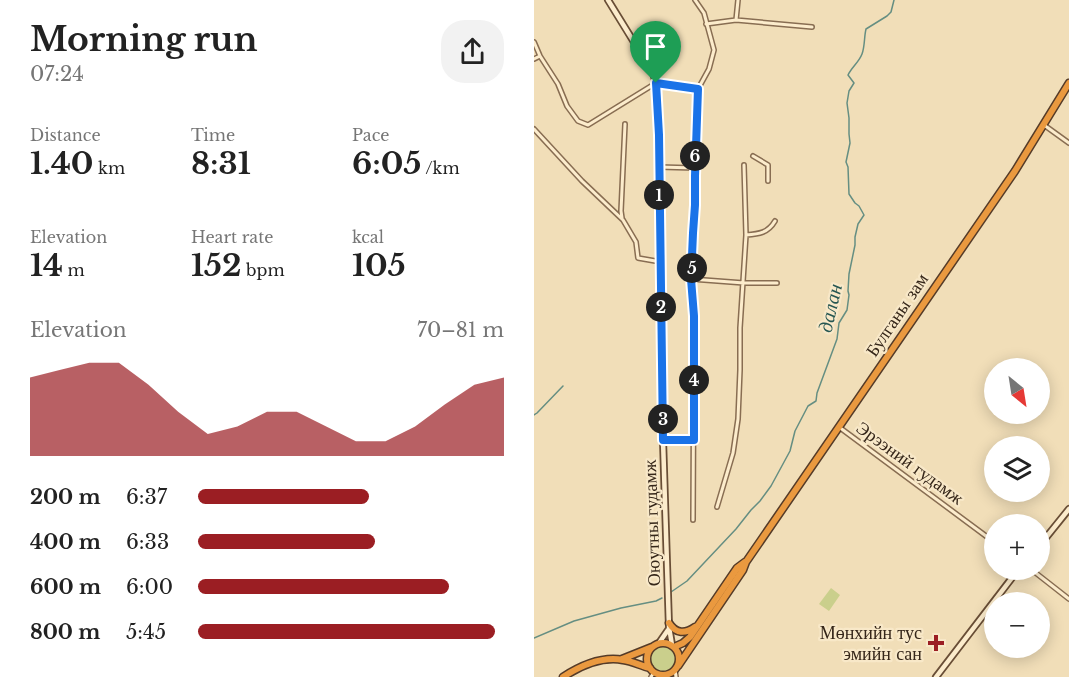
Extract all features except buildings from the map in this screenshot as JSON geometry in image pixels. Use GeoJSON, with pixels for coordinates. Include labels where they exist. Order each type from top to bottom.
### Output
{"type":"FeatureCollection","features":[{"type":"Feature","properties":{"kind":"highway","name":"Булганы зам"},"geometry":{"type":"LineString","coordinates":[[676,671],[746,562],[1009,180],[1069,83]]}},
{"type":"Feature","properties":{"kind":"highway","name":"Булганы зам"},"geometry":{"type":"LineString","coordinates":[[673,646],[687,640],[737,567],[746,562]]}},
{"type":"Feature","properties":{"kind":"highway"},"geometry":{"type":"LineString","coordinates":[[669,625],[680,632],[698,625]]}},
{"type":"Feature","properties":{"kind":"highway"},"geometry":{"type":"LineString","coordinates":[[563,677],[587,664],[605,660],[622,660],[655,674],[667,674],[676,671],[680,658],[673,646],[668,643],[656,645],[622,660]]}},
{"type":"Feature","properties":{"kind":"highway"},"geometry":{"type":"LineString","coordinates":[[655,674],[647,657],[656,645]]}},
{"type":"Feature","properties":{"kind":"street","name":"Оюутны гудамж"},"geometry":{"type":"LineString","coordinates":[[608,0],[656,83],[663,440],[669,625],[673,646]]}},
{"type":"Feature","properties":{"kind":"street"},"geometry":{"type":"LineString","coordinates":[[693,520],[694,316],[691,279],[698,89],[709,69],[714,50],[704,13],[695,0]]}},
{"type":"Feature","properties":{"kind":"street"},"geometry":{"type":"LineString","coordinates":[[736,20],[738,0]]}},
{"type":"Feature","properties":{"kind":"street"},"geometry":{"type":"LineString","coordinates":[[706,24],[736,20],[812,27]]}},
{"type":"Feature","properties":{"kind":"street"},"geometry":{"type":"LineString","coordinates":[[534,42],[558,84],[567,106],[578,121],[588,125],[656,83],[698,89]]}},
{"type":"Feature","properties":{"kind":"street"},"geometry":{"type":"LineString","coordinates":[[534,59],[540,56]]}},
{"type":"Feature","properties":{"kind":"street"},"geometry":{"type":"LineString","coordinates":[[623,220],[621,211],[625,124]]}},
{"type":"Feature","properties":{"kind":"street"},"geometry":{"type":"LineString","coordinates":[[1044,124],[1069,143]]}},
{"type":"Feature","properties":{"kind":"street"},"geometry":{"type":"LineString","coordinates":[[534,129],[582,181],[623,220],[636,242],[638,258],[660,262]]}},
{"type":"Feature","properties":{"kind":"street"},"geometry":{"type":"LineString","coordinates":[[753,156],[768,165],[768,181]]}},
{"type":"Feature","properties":{"kind":"street"},"geometry":{"type":"LineString","coordinates":[[717,507],[733,453],[738,419],[740,328],[746,235],[744,165]]}},
{"type":"Feature","properties":{"kind":"street"},"geometry":{"type":"LineString","coordinates":[[659,167],[695,168]]}},
{"type":"Feature","properties":{"kind":"street"},"geometry":{"type":"LineString","coordinates":[[746,235],[762,233],[776,221]]}},
{"type":"Feature","properties":{"kind":"street"},"geometry":{"type":"LineString","coordinates":[[691,279],[777,283]]}},
{"type":"Feature","properties":{"kind":"street","name":"Эрээний гудамж"},"geometry":{"type":"LineString","coordinates":[[839,427],[984,535]]}},
{"type":"Feature","properties":{"kind":"street"},"geometry":{"type":"LineString","coordinates":[[663,440],[694,440]]}},
{"type":"Feature","properties":{"kind":"street"},"geometry":{"type":"LineString","coordinates":[[1050,533],[1069,509]]}},
{"type":"Feature","properties":{"kind":"street"},"geometry":{"type":"LineString","coordinates":[[936,677],[1010,580]]}},
{"type":"Feature","properties":{"kind":"street"},"geometry":{"type":"LineString","coordinates":[[1045,580],[1069,599]]}},
{"type":"Feature","properties":{"kind":"street"},"geometry":{"type":"LineString","coordinates":[[656,645],[669,625]]}},
{"type":"Feature","properties":{"kind":"green space"},"geometry":{"type":"Polygon","coordinates":[[[831,588],[840,595],[829,611],[819,604],[831,588]]]}},
{"type":"Feature","properties":{"kind":"green space"},"geometry":{"type":"Polygon","coordinates":[[[663,645],[672,649],[676,658],[672,667],[663,671],[654,667],[650,658],[654,649],[663,645]]]}},
{"type":"Feature","properties":{"kind":"waterway","name":"далан"},"geometry":{"type":"LineString","coordinates":[[671,592],[687,581],[760,501],[790,451],[795,431],[808,406],[816,401],[837,339],[839,323],[847,310],[849,274],[855,237],[858,224],[864,215],[849,194],[846,162],[850,143],[847,103],[849,91],[854,83],[848,75],[862,54],[866,29],[891,12],[894,0]]}},
{"type":"Feature","properties":{"kind":"waterway"},"geometry":{"type":"LineString","coordinates":[[534,415],[563,386]]}},
{"type":"Feature","properties":{"kind":"waterway"},"geometry":{"type":"LineString","coordinates":[[534,638],[574,621],[662,598]]}},
{"type":"Feature","properties":{"kind":"place","name":"Мөнхийн тус эмийн сан"},"geometry":{"type":"Point","coordinates":[936,643]}},
{"type":"Feature","properties":{"kind":"route"},"geometry":{"type":"LineString","coordinates":[[656,83],[698,89],[691,279],[694,316],[694,440],[663,440],[659,135],[656,83]]}}]}
